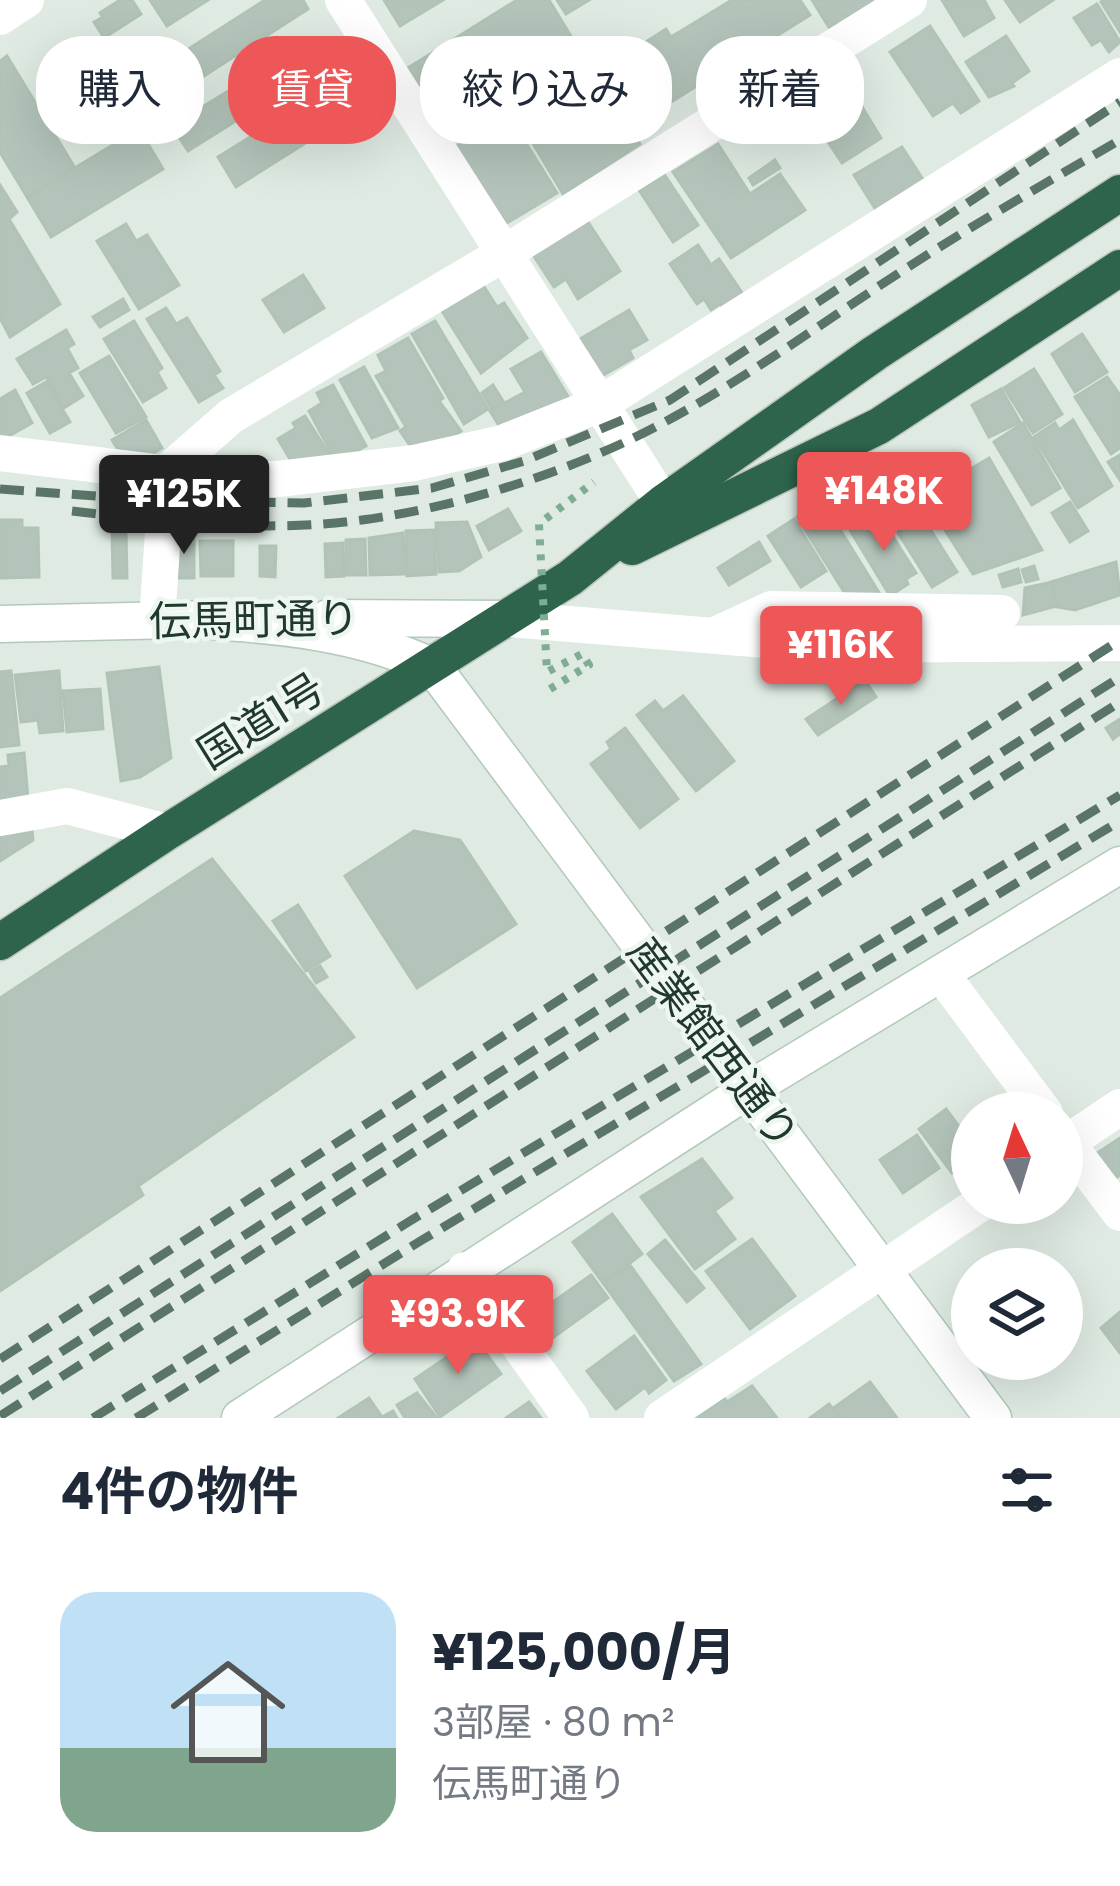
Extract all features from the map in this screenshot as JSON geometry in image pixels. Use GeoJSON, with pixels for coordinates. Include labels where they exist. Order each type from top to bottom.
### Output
{"type":"FeatureCollection","features":[{"type":"Feature","properties":{"kind":"highway","name":"国道1号"},"geometry":{"type":"LineString","coordinates":[[0,942],[570,578],[663,503],[874,353],[1120,193]]}},
{"type":"Feature","properties":{"kind":"highway","name":"国道1号"},"geometry":{"type":"LineString","coordinates":[[570,578],[879,426],[1120,268]]}},
{"type":"Feature","properties":{"kind":"street"},"geometry":{"type":"LineString","coordinates":[[0,17],[26,0]]}},
{"type":"Feature","properties":{"kind":"street"},"geometry":{"type":"LineString","coordinates":[[343,0],[663,503]]}},
{"type":"Feature","properties":{"kind":"street"},"geometry":{"type":"LineString","coordinates":[[157,621],[166,472],[231,416],[503,254],[909,0]]}},
{"type":"Feature","properties":{"kind":"street"},"geometry":{"type":"LineString","coordinates":[[0,453],[206,478],[278,478],[414,464],[502,443],[600,404],[1120,76]]}},
{"type":"Feature","properties":{"kind":"street"},"geometry":{"type":"LineString","coordinates":[[713,636],[771,609],[1001,613]]}},
{"type":"Feature","properties":{"kind":"street","name":"伝馬町通り"},"geometry":{"type":"LineString","coordinates":[[0,624],[508,619],[825,645],[1120,643]]}},
{"type":"Feature","properties":{"kind":"street"},"geometry":{"type":"LineString","coordinates":[[197,620],[266,624],[347,637],[395,650],[433,668]]}},
{"type":"Feature","properties":{"kind":"street","name":"産業館西通り"},"geometry":{"type":"LineString","coordinates":[[433,668],[994,1418]]}},
{"type":"Feature","properties":{"kind":"street"},"geometry":{"type":"LineString","coordinates":[[0,818],[67,806],[166,832]]}},
{"type":"Feature","properties":{"kind":"street"},"geometry":{"type":"LineString","coordinates":[[240,1418],[748,1090],[1120,865]]}},
{"type":"Feature","properties":{"kind":"street"},"geometry":{"type":"LineString","coordinates":[[942,975],[1029,1092]]}},
{"type":"Feature","properties":{"kind":"street"},"geometry":{"type":"LineString","coordinates":[[1083,1130],[1120,1107]]}},
{"type":"Feature","properties":{"kind":"street"},"geometry":{"type":"LineString","coordinates":[[1083,1166],[1120,1214]]}},
{"type":"Feature","properties":{"kind":"street"},"geometry":{"type":"LineString","coordinates":[[662,1418],[951,1224]]}},
{"type":"Feature","properties":{"kind":"street"},"geometry":{"type":"LineString","coordinates":[[465,1270],[571,1418]]}},
{"type":"Feature","properties":{"kind":"path"},"geometry":{"type":"LineString","coordinates":[[550,689],[589,665],[582,654],[547,672],[538,524],[594,482]]}},
{"type":"Feature","properties":{"kind":"building"},"geometry":{"type":"Polygon","coordinates":[[[120,0],[132,0],[141,14],[103,36],[94,22],[103,17],[100,13],[120,0]]]}},
{"type":"Feature","properties":{"kind":"building"},"geometry":{"type":"Polygon","coordinates":[[[150,0],[208,0],[167,26],[150,0]]]}},
{"type":"Feature","properties":{"kind":"building"},"geometry":{"type":"Polygon","coordinates":[[[265,0],[303,0],[308,9],[266,36],[228,36],[228,61],[204,76],[204,39],[265,0]]]}},
{"type":"Feature","properties":{"kind":"building"},"geometry":{"type":"Polygon","coordinates":[[[384,0],[443,0],[400,26],[384,0]]]}},
{"type":"Feature","properties":{"kind":"building"},"geometry":{"type":"Polygon","coordinates":[[[517,0],[549,0],[571,36],[459,36],[517,0]]]}},
{"type":"Feature","properties":{"kind":"building"},"geometry":{"type":"Polygon","coordinates":[[[557,0],[589,0],[566,14],[557,0]]]}},
{"type":"Feature","properties":{"kind":"building"},"geometry":{"type":"Polygon","coordinates":[[[732,0],[800,0],[810,15],[776,36],[696,36],[696,86],[672,101],[672,36],[732,0]]]}},
{"type":"Feature","properties":{"kind":"building"},"geometry":{"type":"Polygon","coordinates":[[[812,0],[875,0],[830,29],[812,0]]]}},
{"type":"Feature","properties":{"kind":"building"},"geometry":{"type":"Polygon","coordinates":[[[942,0],[984,0],[994,18],[964,36],[942,0]]]}},
{"type":"Feature","properties":{"kind":"building"},"geometry":{"type":"Polygon","coordinates":[[[1005,0],[1053,0],[1020,22],[1005,0]]]}},
{"type":"Feature","properties":{"kind":"building"},"geometry":{"type":"Polygon","coordinates":[[[1120,0],[1120,32],[1101,2],[1120,0]]]}},
{"type":"Feature","properties":{"kind":"building"},"geometry":{"type":"Polygon","coordinates":[[[1097,4],[1120,42],[1109,52],[1101,40],[1092,45],[1074,18],[1097,4]]]}},
{"type":"Feature","properties":{"kind":"building"},"geometry":{"type":"Polygon","coordinates":[[[930,26],[979,101],[961,113],[953,103],[933,116],[890,52],[930,26]]]}},
{"type":"Feature","properties":{"kind":"building"},"geometry":{"type":"Polygon","coordinates":[[[1006,36],[1029,71],[1014,86],[989,97],[966,62],[1006,36]]]}},
{"type":"Feature","properties":{"kind":"building"},"geometry":{"type":"Polygon","coordinates":[[[7,56],[36,104],[36,144],[60,144],[75,168],[27,197],[0,152],[0,61],[7,56]]]}},
{"type":"Feature","properties":{"kind":"building"},"geometry":{"type":"Polygon","coordinates":[[[416,63],[420,90],[406,69],[416,63]]]}},
{"type":"Feature","properties":{"kind":"building"},"geometry":{"type":"Polygon","coordinates":[[[228,91],[228,126],[204,141],[204,106],[228,91]]]}},
{"type":"Feature","properties":{"kind":"building"},"geometry":{"type":"Polygon","coordinates":[[[864,110],[881,138],[842,163],[829,144],[864,144],[864,110]]]}},
{"type":"Feature","properties":{"kind":"building"},"geometry":{"type":"Polygon","coordinates":[[[114,144],[148,144],[163,169],[51,237],[27,197],[114,144]]]}},
{"type":"Feature","properties":{"kind":"building"},"geometry":{"type":"Polygon","coordinates":[[[239,144],[304,144],[236,187],[218,157],[239,144]]]}},
{"type":"Feature","properties":{"kind":"building"},"geometry":{"type":"Polygon","coordinates":[[[527,144],[557,193],[505,224],[458,145],[527,144]]]}},
{"type":"Feature","properties":{"kind":"building"},"geometry":{"type":"Polygon","coordinates":[[[533,144],[640,144],[563,194],[533,144]]]}},
{"type":"Feature","properties":{"kind":"building"},"geometry":{"type":"Polygon","coordinates":[[[718,144],[750,194],[780,174],[805,210],[731,258],[673,172],[718,144]]]}},
{"type":"Feature","properties":{"kind":"building"},"geometry":{"type":"Polygon","coordinates":[[[902,147],[924,181],[876,210],[854,175],[902,147]]]}},
{"type":"Feature","properties":{"kind":"building"},"geometry":{"type":"Polygon","coordinates":[[[775,160],[780,168],[753,185],[749,178],[775,160]]]}},
{"type":"Feature","properties":{"kind":"building"},"geometry":{"type":"Polygon","coordinates":[[[664,174],[698,225],[673,242],[639,190],[664,174]]]}},
{"type":"Feature","properties":{"kind":"building"},"geometry":{"type":"Polygon","coordinates":[[[0,185],[17,212],[9,219],[60,304],[10,337],[0,318],[0,185]]]}},
{"type":"Feature","properties":{"kind":"building"},"geometry":{"type":"Polygon","coordinates":[[[586,219],[620,271],[578,299],[566,279],[554,287],[533,255],[586,219]]]}},
{"type":"Feature","properties":{"kind":"building"},"geometry":{"type":"Polygon","coordinates":[[[126,224],[136,241],[147,235],[179,285],[139,309],[97,241],[126,224]]]}},
{"type":"Feature","properties":{"kind":"building"},"geometry":{"type":"Polygon","coordinates":[[[698,245],[711,265],[719,259],[743,294],[723,308],[720,304],[711,310],[704,299],[697,304],[670,264],[698,245]]]}},
{"type":"Feature","properties":{"kind":"building"},"geometry":{"type":"Polygon","coordinates":[[[303,275],[324,308],[284,332],[263,300],[303,275]]]}},
{"type":"Feature","properties":{"kind":"building"},"geometry":{"type":"Polygon","coordinates":[[[483,285],[497,307],[504,303],[527,338],[481,373],[442,311],[483,285]]]}},
{"type":"Feature","properties":{"kind":"building"},"geometry":{"type":"Polygon","coordinates":[[[123,299],[129,310],[100,327],[93,317],[123,299]]]}},
{"type":"Feature","properties":{"kind":"building"},"geometry":{"type":"Polygon","coordinates":[[[166,308],[176,324],[187,318],[220,371],[214,375],[223,388],[199,402],[147,319],[166,308]]]}},
{"type":"Feature","properties":{"kind":"building"},"geometry":{"type":"Polygon","coordinates":[[[629,310],[647,340],[629,350],[633,358],[602,376],[580,339],[629,310]]]}},
{"type":"Feature","properties":{"kind":"building"},"geometry":{"type":"Polygon","coordinates":[[[134,321],[162,368],[157,372],[166,388],[143,402],[104,339],[134,321]]]}},
{"type":"Feature","properties":{"kind":"building"},"geometry":{"type":"Polygon","coordinates":[[[435,321],[488,409],[464,424],[412,334],[435,321]]]}},
{"type":"Feature","properties":{"kind":"building"},"geometry":{"type":"Polygon","coordinates":[[[66,330],[74,344],[67,348],[78,368],[69,373],[83,396],[64,408],[46,377],[33,384],[17,359],[66,330]]]}},
{"type":"Feature","properties":{"kind":"building"},"geometry":{"type":"Polygon","coordinates":[[[1082,334],[1107,372],[1075,392],[1052,354],[1082,334]]]}},
{"type":"Feature","properties":{"kind":"building"},"geometry":{"type":"Polygon","coordinates":[[[408,338],[443,398],[439,401],[461,431],[418,457],[400,431],[406,427],[376,376],[386,371],[378,355],[408,338]]]}},
{"type":"Feature","properties":{"kind":"building"},"geometry":{"type":"Polygon","coordinates":[[[541,352],[572,403],[503,432],[490,411],[525,392],[511,369],[541,352]]]}},
{"type":"Feature","properties":{"kind":"building"},"geometry":{"type":"Polygon","coordinates":[[[109,356],[146,417],[116,433],[80,373],[109,356]]]}},
{"type":"Feature","properties":{"kind":"building"},"geometry":{"type":"Polygon","coordinates":[[[364,367],[398,428],[372,438],[340,380],[364,367]]]}},
{"type":"Feature","properties":{"kind":"building"},"geometry":{"type":"Polygon","coordinates":[[[1034,369],[1062,414],[1033,433],[1004,388],[1034,369]]]}},
{"type":"Feature","properties":{"kind":"building"},"geometry":{"type":"Polygon","coordinates":[[[1107,377],[1120,395],[1120,448],[1111,454],[1075,397],[1107,377]]]}},
{"type":"Feature","properties":{"kind":"building"},"geometry":{"type":"Polygon","coordinates":[[[46,382],[70,422],[50,433],[27,393],[46,382]]]}},
{"type":"Feature","properties":{"kind":"building"},"geometry":{"type":"Polygon","coordinates":[[[333,385],[366,446],[336,462],[309,411],[322,403],[317,393],[333,385]]]}},
{"type":"Feature","properties":{"kind":"building"},"geometry":{"type":"Polygon","coordinates":[[[493,385],[503,401],[491,408],[482,393],[493,385]]]}},
{"type":"Feature","properties":{"kind":"building"},"geometry":{"type":"Polygon","coordinates":[[[1001,389],[1020,422],[989,437],[972,405],[1001,389]]]}},
{"type":"Feature","properties":{"kind":"building"},"geometry":{"type":"Polygon","coordinates":[[[15,390],[32,423],[0,441],[0,399],[15,390]]]}},
{"type":"Feature","properties":{"kind":"building"},"geometry":{"type":"Polygon","coordinates":[[[305,416],[331,457],[296,469],[278,439],[305,416]]]}},
{"type":"Feature","properties":{"kind":"building"},"geometry":{"type":"Polygon","coordinates":[[[146,420],[162,448],[142,460],[125,461],[112,440],[146,420]]]}},
{"type":"Feature","properties":{"kind":"building"},"geometry":{"type":"Polygon","coordinates":[[[1073,420],[1112,486],[1078,508],[1034,437],[1055,423],[1059,430],[1073,420]]]}},
{"type":"Feature","properties":{"kind":"building"},"geometry":{"type":"Polygon","coordinates":[[[1023,423],[1060,488],[1032,505],[994,442],[1023,423]]]}},
{"type":"Feature","properties":{"kind":"building"},"geometry":{"type":"Polygon","coordinates":[[[1120,455],[1120,480],[1108,462],[1120,455]]]}},
{"type":"Feature","properties":{"kind":"building"},"geometry":{"type":"Polygon","coordinates":[[[989,458],[1042,550],[973,574],[924,497],[989,458]]]}},
{"type":"Feature","properties":{"kind":"building"},"geometry":{"type":"Polygon","coordinates":[[[911,499],[957,572],[932,587],[887,515],[911,499]]]}},
{"type":"Feature","properties":{"kind":"building"},"geometry":{"type":"Polygon","coordinates":[[[823,502],[881,596],[846,595],[797,517],[823,502]]]}},
{"type":"Feature","properties":{"kind":"building"},"geometry":{"type":"Polygon","coordinates":[[[1070,502],[1088,531],[1070,542],[1052,513],[1070,502]]]}},
{"type":"Feature","properties":{"kind":"building"},"geometry":{"type":"Polygon","coordinates":[[[508,509],[521,531],[489,550],[477,526],[508,509]]]}},
{"type":"Feature","properties":{"kind":"building"},"geometry":{"type":"Polygon","coordinates":[[[878,513],[916,573],[890,596],[850,530],[878,513]]]}},
{"type":"Feature","properties":{"kind":"building"},"geometry":{"type":"Polygon","coordinates":[[[794,519],[826,571],[801,587],[768,536],[794,519]]]}},
{"type":"Feature","properties":{"kind":"building"},"geometry":{"type":"Polygon","coordinates":[[[0,520],[22,520],[22,528],[38,528],[39,577],[0,578],[0,520]]]}},
{"type":"Feature","properties":{"kind":"building"},"geometry":{"type":"Polygon","coordinates":[[[467,522],[481,557],[459,571],[439,572],[436,523],[467,522]]]}},
{"type":"Feature","properties":{"kind":"building"},"geometry":{"type":"Polygon","coordinates":[[[434,530],[436,574],[407,576],[406,531],[434,530]]]}},
{"type":"Feature","properties":{"kind":"building"},"geometry":{"type":"Polygon","coordinates":[[[112,531],[126,531],[127,578],[113,578],[112,531]]]}},
{"type":"Feature","properties":{"kind":"building"},"geometry":{"type":"Polygon","coordinates":[[[403,533],[405,574],[370,575],[369,538],[403,533]]]}},
{"type":"Feature","properties":{"kind":"building"},"geometry":{"type":"Polygon","coordinates":[[[173,537],[194,538],[194,578],[175,578],[173,537]]]}},
{"type":"Feature","properties":{"kind":"building"},"geometry":{"type":"Polygon","coordinates":[[[365,539],[366,575],[346,575],[346,540],[365,539]]]}},
{"type":"Feature","properties":{"kind":"building"},"geometry":{"type":"Polygon","coordinates":[[[200,541],[233,541],[233,576],[201,576],[200,541]]]}},
{"type":"Feature","properties":{"kind":"building"},"geometry":{"type":"Polygon","coordinates":[[[759,542],[770,561],[729,585],[718,568],[759,542]]]}},
{"type":"Feature","properties":{"kind":"building"},"geometry":{"type":"Polygon","coordinates":[[[343,543],[344,576],[326,577],[325,544],[343,543]]]}},
{"type":"Feature","properties":{"kind":"building"},"geometry":{"type":"Polygon","coordinates":[[[260,546],[276,546],[275,577],[260,576],[260,546]]]}},
{"type":"Feature","properties":{"kind":"building"},"geometry":{"type":"Polygon","coordinates":[[[1116,562],[1120,595],[1075,610],[1057,607],[1051,582],[1116,562]]]}},
{"type":"Feature","properties":{"kind":"building"},"geometry":{"type":"Polygon","coordinates":[[[1034,566],[1038,579],[1026,582],[1022,570],[1034,566]]]}},
{"type":"Feature","properties":{"kind":"building"},"geometry":{"type":"Polygon","coordinates":[[[1018,569],[1021,582],[1003,587],[999,575],[1018,569]]]}},
{"type":"Feature","properties":{"kind":"building"},"geometry":{"type":"Polygon","coordinates":[[[1052,582],[1057,606],[1023,615],[1025,588],[1052,582]]]}},
{"type":"Feature","properties":{"kind":"building"},"geometry":{"type":"Polygon","coordinates":[[[159,667],[171,758],[140,777],[121,781],[107,673],[159,667]]]}},
{"type":"Feature","properties":{"kind":"building"},"geometry":{"type":"Polygon","coordinates":[[[11,671],[19,745],[0,747],[0,672],[11,671]]]}},
{"type":"Feature","properties":{"kind":"building"},"geometry":{"type":"Polygon","coordinates":[[[59,671],[63,731],[40,733],[38,720],[21,722],[15,675],[59,671]]]}},
{"type":"Feature","properties":{"kind":"building"},"geometry":{"type":"Polygon","coordinates":[[[865,680],[876,697],[818,735],[806,719],[865,680]]]}},
{"type":"Feature","properties":{"kind":"building"},"geometry":{"type":"Polygon","coordinates":[[[100,689],[103,729],[67,732],[63,691],[100,689]]]}},
{"type":"Feature","properties":{"kind":"building"},"geometry":{"type":"Polygon","coordinates":[[[683,696],[734,761],[696,791],[637,715],[655,701],[663,711],[683,696]]]}},
{"type":"Feature","properties":{"kind":"building"},"geometry":{"type":"Polygon","coordinates":[[[1120,719],[1120,734],[1113,739],[1106,728],[1120,719]]]}},
{"type":"Feature","properties":{"kind":"building"},"geometry":{"type":"Polygon","coordinates":[[[625,728],[678,799],[640,828],[591,764],[611,749],[607,742],[625,728]]]}},
{"type":"Feature","properties":{"kind":"building"},"geometry":{"type":"Polygon","coordinates":[[[24,753],[28,799],[0,803],[0,767],[9,766],[8,755],[24,753]]]}},
{"type":"Feature","properties":{"kind":"building"},"geometry":{"type":"Polygon","coordinates":[[[32,828],[33,840],[0,861],[0,833],[32,828]]]}},
{"type":"Feature","properties":{"kind":"building"},"geometry":{"type":"Polygon","coordinates":[[[414,831],[460,840],[516,924],[417,988],[345,876],[414,831]]]}},
{"type":"Feature","properties":{"kind":"building"},"geometry":{"type":"Polygon","coordinates":[[[212,859],[354,1037],[138,1186],[143,1195],[0,1291],[0,998],[212,859]]]}},
{"type":"Feature","properties":{"kind":"building"},"geometry":{"type":"Polygon","coordinates":[[[298,905],[330,956],[306,971],[273,921],[298,905]]]}},
{"type":"Feature","properties":{"kind":"building"},"geometry":{"type":"Polygon","coordinates":[[[320,966],[327,977],[316,983],[310,972],[320,966]]]}},
{"type":"Feature","properties":{"kind":"building"},"geometry":{"type":"Polygon","coordinates":[[[946,1109],[951,1116],[951,1172],[919,1129],[946,1109]]]}},
{"type":"Feature","properties":{"kind":"building"},"geometry":{"type":"Polygon","coordinates":[[[917,1135],[939,1168],[903,1193],[880,1160],[917,1135]]]}},
{"type":"Feature","properties":{"kind":"building"},"geometry":{"type":"Polygon","coordinates":[[[1120,1138],[1120,1175],[1113,1180],[1096,1154],[1120,1138]]]}},
{"type":"Feature","properties":{"kind":"building"},"geometry":{"type":"Polygon","coordinates":[[[702,1159],[732,1198],[714,1211],[735,1239],[695,1269],[641,1197],[702,1159]]]}},
{"type":"Feature","properties":{"kind":"building"},"geometry":{"type":"Polygon","coordinates":[[[612,1214],[642,1254],[603,1283],[573,1242],[612,1214]]]}},
{"type":"Feature","properties":{"kind":"building"},"geometry":{"type":"Polygon","coordinates":[[[752,1239],[795,1296],[750,1329],[706,1271],[752,1239]]]}},
{"type":"Feature","properties":{"kind":"building"},"geometry":{"type":"Polygon","coordinates":[[[665,1240],[704,1288],[687,1302],[648,1254],[665,1240]]]}},
{"type":"Feature","properties":{"kind":"building"},"geometry":{"type":"Polygon","coordinates":[[[630,1265],[701,1364],[674,1381],[603,1283],[630,1265]]]}},
{"type":"Feature","properties":{"kind":"building"},"geometry":{"type":"Polygon","coordinates":[[[591,1275],[608,1298],[536,1350],[519,1326],[591,1275]]]}},
{"type":"Feature","properties":{"kind":"building"},"geometry":{"type":"Polygon","coordinates":[[[1120,1312],[1120,1353],[1101,1328],[1120,1312]]]}},
{"type":"Feature","properties":{"kind":"building"},"geometry":{"type":"Polygon","coordinates":[[[634,1336],[666,1380],[649,1393],[645,1387],[616,1409],[587,1371],[634,1336]]]}},
{"type":"Feature","properties":{"kind":"building"},"geometry":{"type":"Polygon","coordinates":[[[475,1338],[501,1374],[440,1417],[415,1379],[475,1338]]]}},
{"type":"Feature","properties":{"kind":"building"},"geometry":{"type":"Polygon","coordinates":[[[870,1382],[897,1418],[840,1418],[832,1409],[870,1382]]]}},
{"type":"Feature","properties":{"kind":"building"},"geometry":{"type":"Polygon","coordinates":[[[752,1386],[777,1418],[695,1418],[724,1398],[727,1402],[752,1386]]]}},
{"type":"Feature","properties":{"kind":"building"},"geometry":{"type":"Polygon","coordinates":[[[417,1393],[437,1418],[405,1418],[397,1405],[417,1393]]]}},
{"type":"Feature","properties":{"kind":"building"},"geometry":{"type":"Polygon","coordinates":[[[369,1398],[382,1417],[393,1411],[397,1418],[338,1418],[369,1398]]]}},
{"type":"Feature","properties":{"kind":"building"},"geometry":{"type":"Polygon","coordinates":[[[529,1402],[541,1418],[506,1418],[529,1402]]]}},
{"type":"Feature","properties":{"kind":"building"},"geometry":{"type":"Polygon","coordinates":[[[829,1404],[840,1418],[810,1418],[829,1404]]]}},
{"type":"Feature","properties":{"kind":"railway"},"geometry":{"type":"LineString","coordinates":[[0,489],[163,501],[304,503],[432,488],[524,461],[670,400],[1120,102]]}},
{"type":"Feature","properties":{"kind":"railway"},"geometry":{"type":"LineString","coordinates":[[72,511],[217,524],[326,524],[429,508],[560,469],[695,405],[956,237],[1120,140]]}},
{"type":"Feature","properties":{"kind":"railway"},"geometry":{"type":"LineString","coordinates":[[0,1359],[1120,640]]}},
{"type":"Feature","properties":{"kind":"railway"},"geometry":{"type":"LineString","coordinates":[[0,1391],[1120,677]]}},
{"type":"Feature","properties":{"kind":"railway"},"geometry":{"type":"LineString","coordinates":[[0,1416],[1120,702]]}},
{"type":"Feature","properties":{"kind":"railway"},"geometry":{"type":"LineString","coordinates":[[93,1418],[410,1221],[1120,795]]}},
{"type":"Feature","properties":{"kind":"railway"},"geometry":{"type":"LineString","coordinates":[[136,1418],[422,1240],[1120,821]]}}]}
